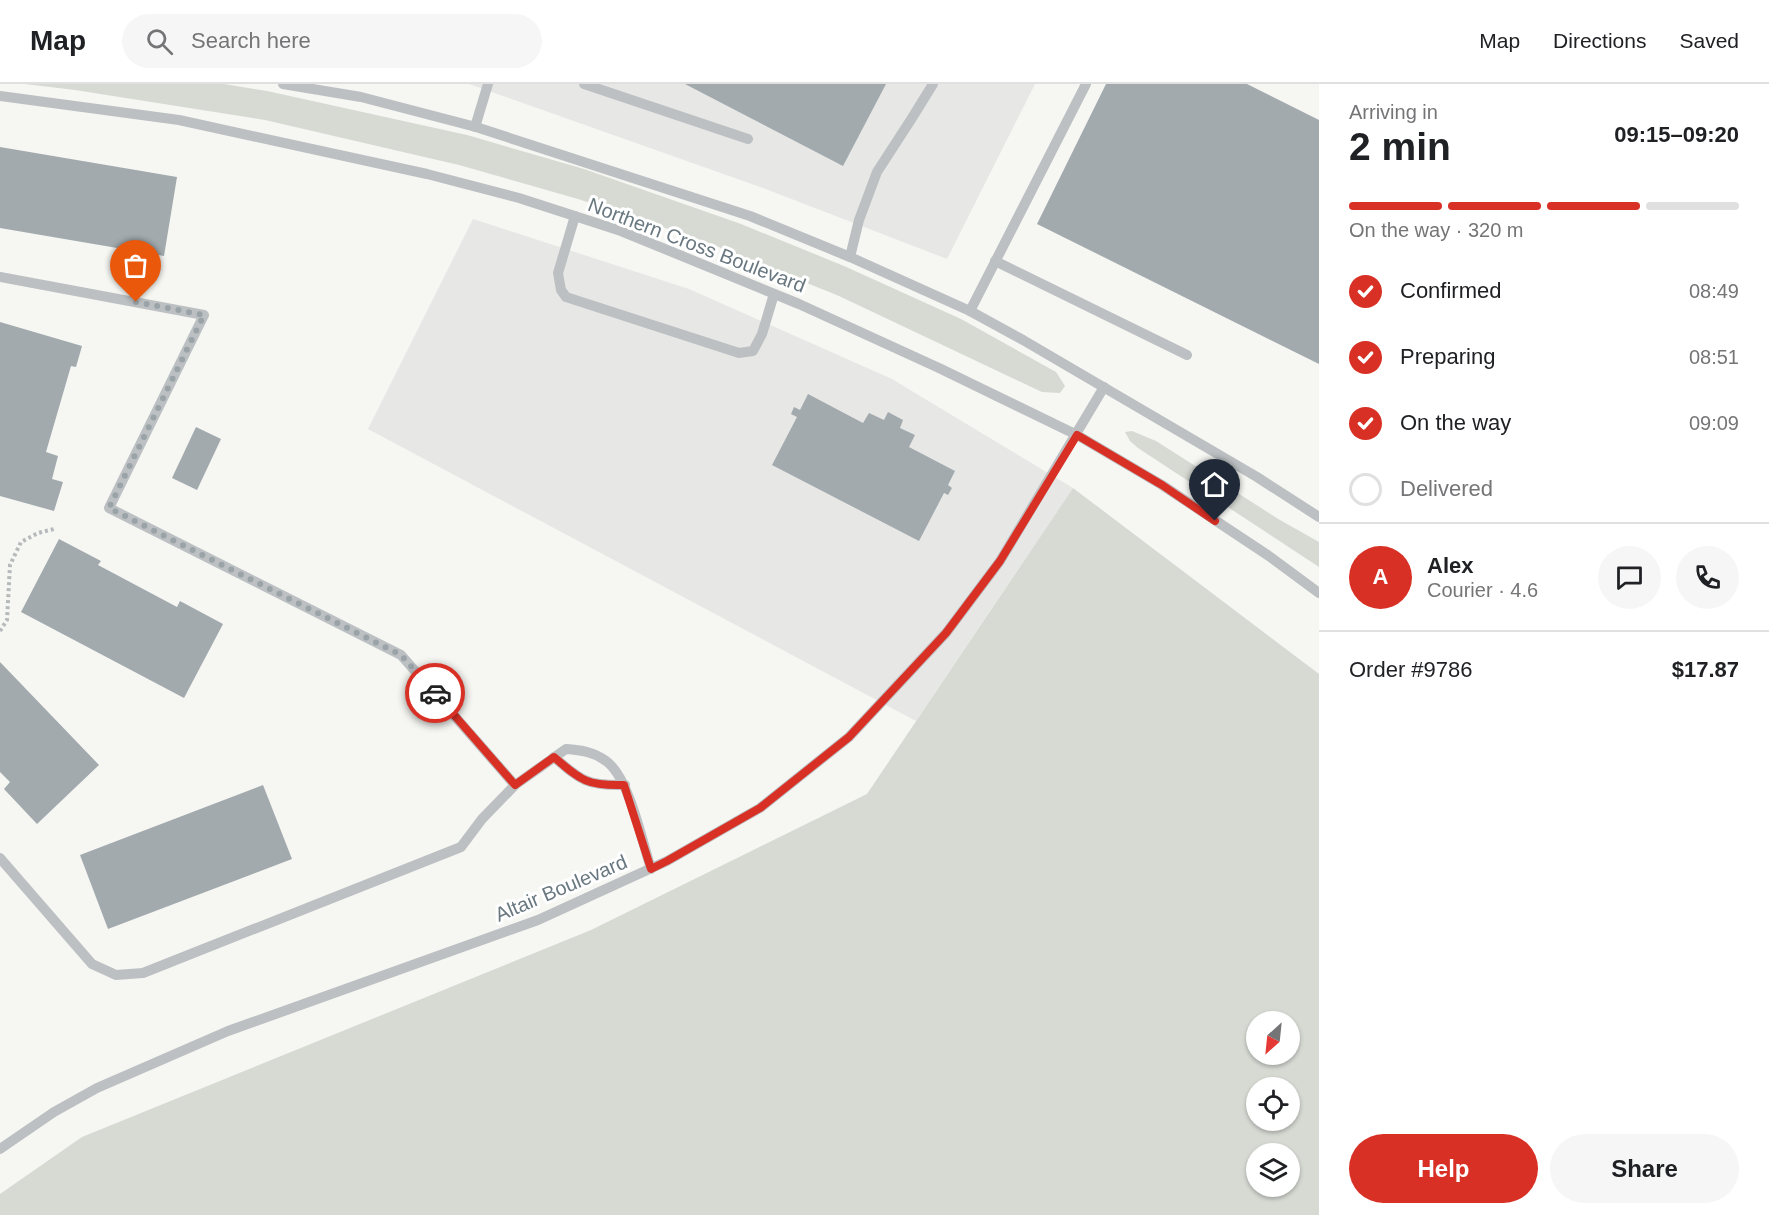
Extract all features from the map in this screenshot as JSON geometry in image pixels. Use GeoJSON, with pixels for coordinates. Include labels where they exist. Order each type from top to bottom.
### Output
{"type":"FeatureCollection","features":[{"type":"Feature","properties":{"kind":"street","name":"Northern Cross Boulevard"},"geometry":{"type":"LineString","coordinates":[[283,84],[361,97],[475,127],[750,216],[850,257],[970,311],[1257,477],[1319,517]]}},
{"type":"Feature","properties":{"kind":"street"},"geometry":{"type":"LineString","coordinates":[[475,127],[488,84]]}},
{"type":"Feature","properties":{"kind":"street"},"geometry":{"type":"LineString","coordinates":[[584,84],[748,139]]}},
{"type":"Feature","properties":{"kind":"street"},"geometry":{"type":"LineString","coordinates":[[850,257],[859,220],[876,172],[933,84]]}},
{"type":"Feature","properties":{"kind":"street"},"geometry":{"type":"LineString","coordinates":[[970,311],[1086,84]]}},
{"type":"Feature","properties":{"kind":"street","name":"Northern Cross Boulevard"},"geometry":{"type":"LineString","coordinates":[[0,96],[179,120],[427,174],[519,198],[621,231],[774,294],[939,368],[1077,435],[1162,485],[1269,556],[1319,593]]}},
{"type":"Feature","properties":{"kind":"street"},"geometry":{"type":"LineString","coordinates":[[575,216],[558,273],[561,290],[567,297],[739,353],[753,351],[762,334],[774,294]]}},
{"type":"Feature","properties":{"kind":"street"},"geometry":{"type":"LineString","coordinates":[[995,261],[1187,354]]}},
{"type":"Feature","properties":{"kind":"street"},"geometry":{"type":"LineString","coordinates":[[0,277],[204,315],[109,508],[401,655],[515,785]]}},
{"type":"Feature","properties":{"kind":"street","name":"Altair Boulevard"},"geometry":{"type":"LineString","coordinates":[[0,1149],[54,1112],[97,1088],[228,1031],[538,920],[667,861],[760,808],[849,737],[946,633],[1000,561],[1104,387]]}},
{"type":"Feature","properties":{"kind":"street"},"geometry":{"type":"LineString","coordinates":[[0,858],[92,964],[116,975],[143,973],[461,847],[482,819],[515,785],[566,749],[587,751],[608,762],[624,785],[651,869]]}},
{"type":"Feature","properties":{"kind":"street"},"geometry":{"type":"LineString","coordinates":[[554,757],[575,775],[590,783],[624,785]]}},
{"type":"Feature","properties":{"kind":"path"},"geometry":{"type":"LineString","coordinates":[[0,632],[7,620],[10,565],[21,542],[38,533],[54,529]]}},
{"type":"Feature","properties":{"kind":"shaded area"},"geometry":{"type":"Polygon","coordinates":[[[25,84],[224,84],[267,91],[467,135],[584,169],[741,224],[844,266],[961,319],[1056,372],[1065,386],[1060,393],[1042,392],[839,296],[704,241],[578,199],[459,165],[265,120],[25,84]]]}},
{"type":"Feature","properties":{"kind":"shaded area"},"geometry":{"type":"Polygon","coordinates":[[[469,84],[1035,84],[947,259],[763,188],[469,84]]]}},
{"type":"Feature","properties":{"kind":"shaded area"},"geometry":{"type":"Polygon","coordinates":[[[473,219],[689,289],[892,379],[1073,488],[916,721],[368,429],[473,219]]]}},
{"type":"Feature","properties":{"kind":"shaded area"},"geometry":{"type":"Polygon","coordinates":[[[1132,431],[1156,441],[1280,520],[1319,542],[1319,567],[1138,448],[1125,432],[1132,431]]]}},
{"type":"Feature","properties":{"kind":"shaded area"},"geometry":{"type":"Polygon","coordinates":[[[1073,488],[1319,674],[1319,1215],[0,1215],[0,1194],[82,1137],[591,930],[867,794],[1073,488]]]}},
{"type":"Feature","properties":{"kind":"building"},"geometry":{"type":"Polygon","coordinates":[[[685,84],[886,84],[843,166],[685,84]]]}},
{"type":"Feature","properties":{"kind":"building"},"geometry":{"type":"Polygon","coordinates":[[[1106,84],[1247,84],[1319,120],[1319,364],[1037,224],[1106,84]]]}},
{"type":"Feature","properties":{"kind":"building"},"geometry":{"type":"Polygon","coordinates":[[[0,147],[177,177],[164,256],[0,228],[0,147]]]}},
{"type":"Feature","properties":{"kind":"building"},"geometry":{"type":"Polygon","coordinates":[[[0,322],[82,346],[76,367],[71,366],[46,452],[58,456],[52,479],[63,482],[54,511],[0,496],[0,322]]]}},
{"type":"Feature","properties":{"kind":"building"},"geometry":{"type":"Polygon","coordinates":[[[808,394],[863,423],[869,413],[884,420],[888,412],[903,420],[900,428],[915,435],[909,447],[955,471],[948,485],[952,488],[948,495],[944,493],[919,541],[772,465],[797,417],[791,414],[794,407],[800,410],[808,394]]]}},
{"type":"Feature","properties":{"kind":"building"},"geometry":{"type":"Polygon","coordinates":[[[196,427],[221,439],[197,490],[172,478],[196,427]]]}},
{"type":"Feature","properties":{"kind":"building"},"geometry":{"type":"Polygon","coordinates":[[[59,539],[101,561],[98,565],[177,607],[180,601],[223,624],[184,698],[21,612],[59,539]]]}},
{"type":"Feature","properties":{"kind":"building"},"geometry":{"type":"Polygon","coordinates":[[[0,662],[99,765],[37,824],[4,789],[10,782],[0,772],[0,662]]]}},
{"type":"Feature","properties":{"kind":"building"},"geometry":{"type":"Polygon","coordinates":[[[263,785],[292,859],[108,929],[80,855],[263,785]]]}},
{"type":"Feature","properties":{"kind":"way so far"},"geometry":{"type":"LineString","coordinates":[[136,302],[204,315],[109,508],[401,655],[435,693]]}},
{"type":"Feature","properties":{"kind":"route"},"geometry":{"type":"LineString","coordinates":[[435,693],[515,785],[554,757],[575,775],[590,783],[624,785],[651,869],[760,808],[849,737],[946,633],[1000,561],[1077,435],[1162,485],[1215,521]]}}]}
